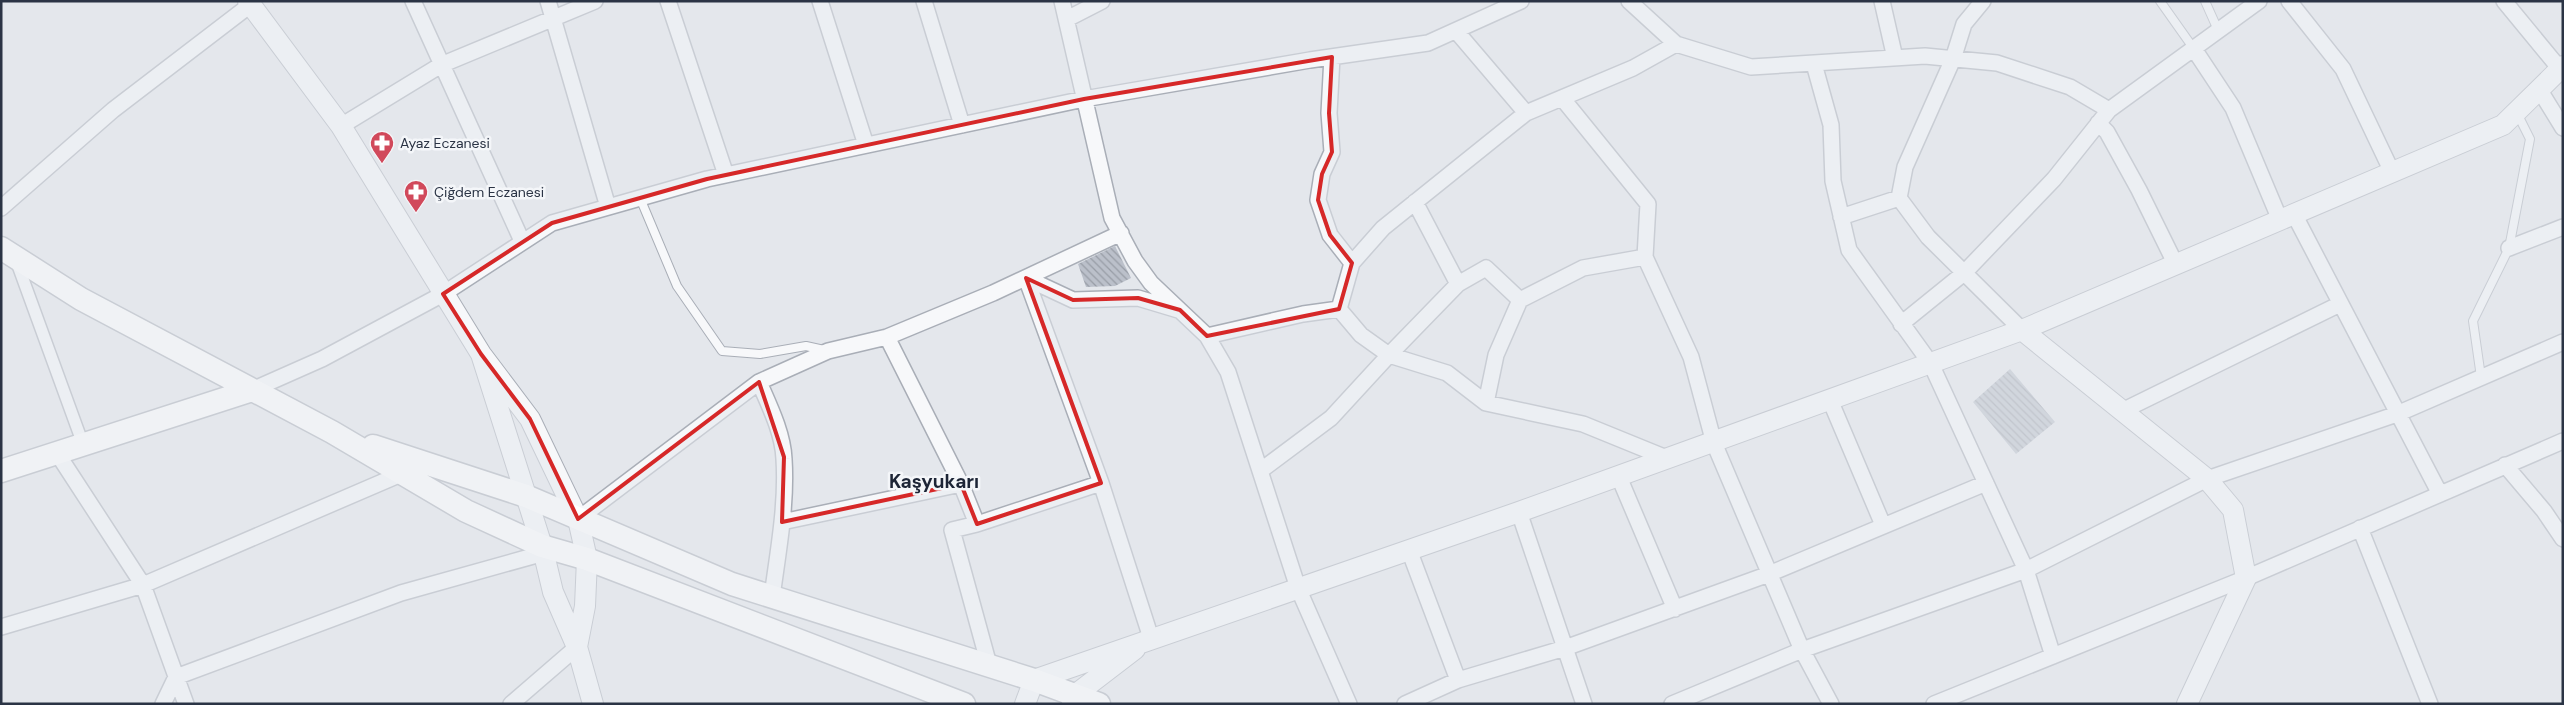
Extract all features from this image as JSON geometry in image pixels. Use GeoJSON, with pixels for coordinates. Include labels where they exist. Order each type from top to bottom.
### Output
{"type":"FeatureCollection","features":[{"type":"Feature","properties":{"kind":"main road"},"geometry":{"type":"LineString","coordinates":[[8,252],[81,299],[332,432],[466,511],[543,549],[587,559],[964,704]]}},
{"type":"Feature","properties":{"kind":"main road"},"geometry":{"type":"LineString","coordinates":[[1,471],[252,390]]}},
{"type":"Feature","properties":{"kind":"main road"},"geometry":{"type":"LineString","coordinates":[[332,432],[526,496],[732,584],[1034,680],[1073,699],[1099,704]]}},
{"type":"Feature","properties":{"kind":"street"},"geometry":{"type":"LineString","coordinates":[[413,1],[522,241]]}},
{"type":"Feature","properties":{"kind":"street"},"geometry":{"type":"LineString","coordinates":[[548,1],[608,207]]}},
{"type":"Feature","properties":{"kind":"street"},"geometry":{"type":"LineString","coordinates":[[341,126],[442,65],[595,1]]}},
{"type":"Feature","properties":{"kind":"street"},"geometry":{"type":"LineString","coordinates":[[668,1],[726,175]]}},
{"type":"Feature","properties":{"kind":"street"},"geometry":{"type":"LineString","coordinates":[[820,1],[866,145]]}},
{"type":"Feature","properties":{"kind":"street"},"geometry":{"type":"LineString","coordinates":[[924,1],[962,125]]}},
{"type":"Feature","properties":{"kind":"street"},"geometry":{"type":"LineString","coordinates":[[1062,1],[1112,218],[1135,262],[1151,283],[1207,336],[1228,372],[1298,588],[1349,704]]}},
{"type":"Feature","properties":{"kind":"street"},"geometry":{"type":"LineString","coordinates":[[1067,19],[1102,1]]}},
{"type":"Feature","properties":{"kind":"street"},"geometry":{"type":"LineString","coordinates":[[252,390],[322,358],[443,294],[552,223],[726,175],[1084,99],[1332,57],[1428,43],[1457,32],[1521,1]]}},
{"type":"Feature","properties":{"kind":"street"},"geometry":{"type":"LineString","coordinates":[[1629,1],[1676,44],[1752,67],[1925,56],[1997,64],[2061,84],[2109,110]]}},
{"type":"Feature","properties":{"kind":"street"},"geometry":{"type":"LineString","coordinates":[[1882,1],[1895,58]]}},
{"type":"Feature","properties":{"kind":"street"},"geometry":{"type":"LineString","coordinates":[[1983,1],[1964,24],[1953,59],[1905,167],[1899,198],[1928,238],[2022,330],[2208,479],[2233,510],[2246,578],[2188,703]]}},
{"type":"Feature","properties":{"kind":"street"},"geometry":{"type":"LineString","coordinates":[[1901,324],[1964,273],[2054,179],[2109,110],[2259,1]]}},
{"type":"Feature","properties":{"kind":"street"},"geometry":{"type":"LineString","coordinates":[[2289,1],[2343,69],[2392,172]]}},
{"type":"Feature","properties":{"kind":"street"},"geometry":{"type":"LineString","coordinates":[[1025,704],[1034,680],[1669,459],[2022,330],[2503,125],[2561,67],[2504,1]]}},
{"type":"Feature","properties":{"kind":"street"},"geometry":{"type":"LineString","coordinates":[[1,208],[113,110],[249,3],[341,126],[481,354],[530,419],[578,519],[587,559],[585,606],[576,647],[511,704]]}},
{"type":"Feature","properties":{"kind":"street"},"geometry":{"type":"LineString","coordinates":[[1457,32],[1526,113]]}},
{"type":"Feature","properties":{"kind":"street"},"geometry":{"type":"LineString","coordinates":[[1339,309],[1352,263],[1383,228],[1526,113],[1633,68],[1676,44]]}},
{"type":"Feature","properties":{"kind":"street"},"geometry":{"type":"LineString","coordinates":[[2194,49],[2233,108],[2287,217],[2340,304],[2396,414],[2440,494]]}},
{"type":"Feature","properties":{"kind":"street"},"geometry":{"type":"LineString","coordinates":[[1332,57],[1329,113],[1332,152],[1322,174],[1318,200],[1330,234],[1352,263]]}},
{"type":"Feature","properties":{"kind":"street"},"geometry":{"type":"LineString","coordinates":[[1814,64],[1831,125],[1833,181],[1849,250],[1930,364],[2026,570],[2053,656]]}},
{"type":"Feature","properties":{"kind":"street"},"geometry":{"type":"LineString","coordinates":[[2539,89],[2563,128]]}},
{"type":"Feature","properties":{"kind":"street"},"geometry":{"type":"LineString","coordinates":[[1562,98],[1648,204],[1645,257],[1691,358],[1714,442],[1769,574],[1802,650],[1832,704]]}},
{"type":"Feature","properties":{"kind":"street"},"geometry":{"type":"LineString","coordinates":[[2098,123],[2107,132],[2176,265]]}},
{"type":"Feature","properties":{"kind":"street"},"geometry":{"type":"LineString","coordinates":[[1841,218],[1899,198]]}},
{"type":"Feature","properties":{"kind":"street"},"geometry":{"type":"LineString","coordinates":[[1415,202],[1458,284]]}},
{"type":"Feature","properties":{"kind":"street"},"geometry":{"type":"LineString","coordinates":[[2509,248],[2563,227]]}},
{"type":"Feature","properties":{"kind":"street"},"geometry":{"type":"LineString","coordinates":[[578,519],[759,382],[828,351],[887,336],[1026,278],[1120,233]]}},
{"type":"Feature","properties":{"kind":"street"},"geometry":{"type":"LineString","coordinates":[[8,252],[83,444]]}},
{"type":"Feature","properties":{"kind":"street"},"geometry":{"type":"LineString","coordinates":[[1486,403],[1496,355],[1520,300],[1583,268],[1645,257]]}},
{"type":"Feature","properties":{"kind":"street"},"geometry":{"type":"LineString","coordinates":[[1260,471],[1332,418],[1389,354],[1458,284],[1486,268],[1520,300]]}},
{"type":"Feature","properties":{"kind":"street"},"geometry":{"type":"LineString","coordinates":[[1026,278],[1073,300],[1138,298],[1180,310]]}},
{"type":"Feature","properties":{"kind":"street"},"geometry":{"type":"LineString","coordinates":[[1026,278],[1101,483],[1151,638]]}},
{"type":"Feature","properties":{"kind":"street"},"geometry":{"type":"LineString","coordinates":[[2122,411],[2340,304]]}},
{"type":"Feature","properties":{"kind":"street"},"geometry":{"type":"LineString","coordinates":[[1207,336],[1303,314],[1339,309]]}},
{"type":"Feature","properties":{"kind":"street"},"geometry":{"type":"LineString","coordinates":[[1339,309],[1361,335],[1389,354],[1447,373],[1486,403],[1583,424],[1669,459]]}},
{"type":"Feature","properties":{"kind":"street"},"geometry":{"type":"LineString","coordinates":[[887,336],[961,484],[977,524]]}},
{"type":"Feature","properties":{"kind":"street"},"geometry":{"type":"LineString","coordinates":[[1672,704],[1802,650],[2026,570],[2208,479],[2396,414],[2563,342]]}},
{"type":"Feature","properties":{"kind":"street"},"geometry":{"type":"LineString","coordinates":[[481,354],[543,549],[553,592],[576,647],[593,704]]}},
{"type":"Feature","properties":{"kind":"street"},"geometry":{"type":"LineString","coordinates":[[759,382],[773,415],[784,457],[782,522],[772,596]]}},
{"type":"Feature","properties":{"kind":"street"},"geometry":{"type":"LineString","coordinates":[[1830,400],[1883,525]]}},
{"type":"Feature","properties":{"kind":"street"},"geometry":{"type":"LineString","coordinates":[[1934,704],[2246,578],[2563,441]]}},
{"type":"Feature","properties":{"kind":"street"},"geometry":{"type":"LineString","coordinates":[[57,453],[143,585],[186,704]]}},
{"type":"Feature","properties":{"kind":"street"},"geometry":{"type":"LineString","coordinates":[[1,627],[143,585],[402,473],[432,465]]}},
{"type":"Feature","properties":{"kind":"street"},"geometry":{"type":"LineString","coordinates":[[2505,465],[2544,511],[2563,539]]}},
{"type":"Feature","properties":{"kind":"street"},"geometry":{"type":"LineString","coordinates":[[1619,476],[1675,609]]}},
{"type":"Feature","properties":{"kind":"street"},"geometry":{"type":"LineString","coordinates":[[989,665],[952,530],[977,524],[1101,483]]}},
{"type":"Feature","properties":{"kind":"street"},"geometry":{"type":"LineString","coordinates":[[1405,704],[1458,680],[1565,648],[1769,574],[1986,483]]}},
{"type":"Feature","properties":{"kind":"street"},"geometry":{"type":"LineString","coordinates":[[782,522],[961,484]]}},
{"type":"Feature","properties":{"kind":"street"},"geometry":{"type":"LineString","coordinates":[[1519,512],[1584,704]]}},
{"type":"Feature","properties":{"kind":"street"},"geometry":{"type":"LineString","coordinates":[[2360,528],[2430,704]]}},
{"type":"Feature","properties":{"kind":"street"},"geometry":{"type":"LineString","coordinates":[[163,704],[176,676],[401,593],[543,549]]}},
{"type":"Feature","properties":{"kind":"street"},"geometry":{"type":"LineString","coordinates":[[1409,550],[1458,680]]}},
{"type":"Feature","properties":{"kind":"street"},"geometry":{"type":"LineString","coordinates":[[1073,699],[1151,638]]}},
{"type":"Feature","properties":{"kind":"lane"},"geometry":{"type":"LineString","coordinates":[[2160,1],[2194,49]]}},
{"type":"Feature","properties":{"kind":"lane"},"geometry":{"type":"LineString","coordinates":[[2204,1],[2218,30]]}},
{"type":"Feature","properties":{"kind":"lane"},"geometry":{"type":"LineString","coordinates":[[2481,377],[2472,322],[2509,248],[2530,139],[2516,111]]}},
{"type":"Feature","properties":{"kind":"lane"},"geometry":{"type":"LineString","coordinates":[[640,198],[677,286],[722,351],[760,354],[806,346],[828,351]]}},
{"type":"Feature","properties":{"kind":"highlighted area"},"geometry":{"type":"Polygon","coordinates":[[[1332,57],[1329,113],[1332,152],[1322,174],[1318,200],[1330,235],[1352,263],[1339,309],[1207,336],[1180,310],[1138,298],[1073,300],[1026,278],[1101,483],[977,524],[961,484],[782,522],[784,457],[759,382],[578,519],[530,419],[481,354],[443,294],[552,223],[707,179],[1084,99],[1332,57]]]}},
{"type":"Feature","properties":{"kind":"building"},"geometry":{"type":"Polygon","coordinates":[[[1115,246],[1131,278],[1115,286],[1086,287],[1078,264],[1115,246]]]}},
{"type":"Feature","properties":{"kind":"building"},"geometry":{"type":"Polygon","coordinates":[[[2010,369],[2055,422],[2016,454],[1973,402],[2010,369]]]}},
{"type":"Feature","properties":{"kind":"place","name":"Ayaz Eczanesi"},"geometry":{"type":"Point","coordinates":[382,164]}},
{"type":"Feature","properties":{"kind":"place","name":"Çiğdem Eczanesi"},"geometry":{"type":"Point","coordinates":[416,213]}},
{"type":"Feature","properties":{"kind":"district","name":"Kaşyukarı"},"geometry":{"type":"Point","coordinates":[934,481]}}]}
